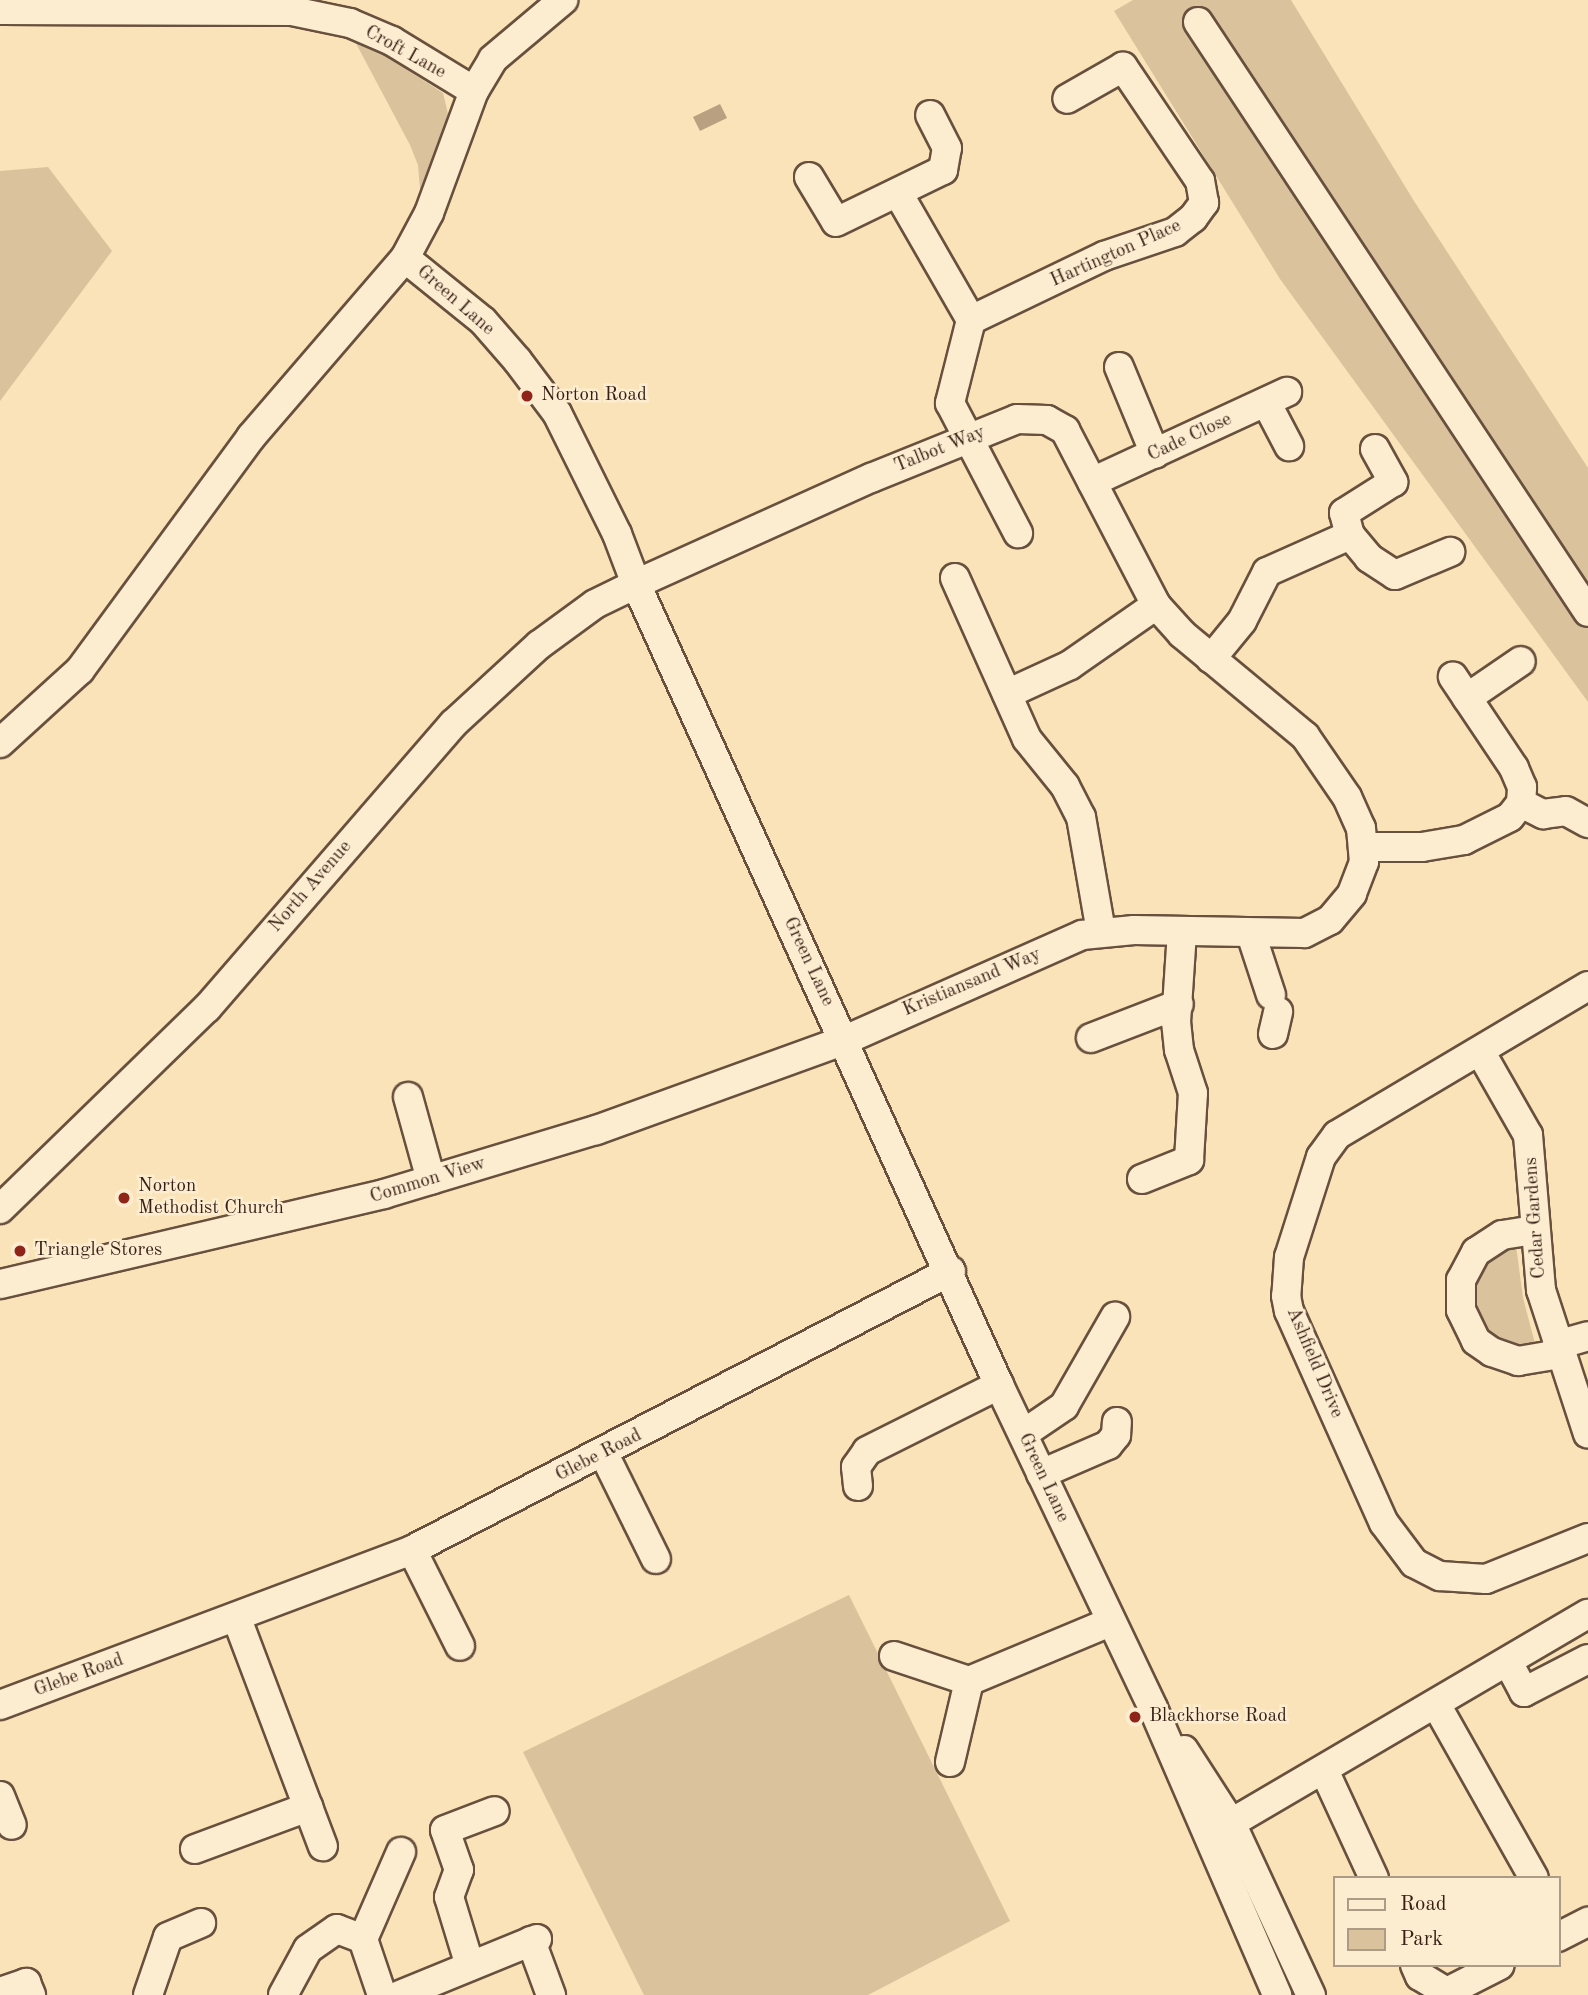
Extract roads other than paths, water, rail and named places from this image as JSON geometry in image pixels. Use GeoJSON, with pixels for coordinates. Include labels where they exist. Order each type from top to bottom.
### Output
{"type":"FeatureCollection","features":[{"type":"Feature","properties":{"kind":"street"},"geometry":{"type":"LineString","coordinates":[[0,743],[80,670],[251,437],[405,258],[429,213],[474,91],[493,59],[563,0]]}},
{"type":"Feature","properties":{"kind":"street","name":"Croft Lane"},"geometry":{"type":"LineString","coordinates":[[0,10],[292,11],[350,23],[391,41],[474,91]]}},
{"type":"Feature","properties":{"kind":"street"},"geometry":{"type":"LineString","coordinates":[[1198,22],[1588,612]]}},
{"type":"Feature","properties":{"kind":"street","name":"Hartington Place"},"geometry":{"type":"LineString","coordinates":[[971,320],[1104,256],[1175,232],[1204,203],[1200,181],[1123,67],[1067,99]]}},
{"type":"Feature","properties":{"kind":"street"},"geometry":{"type":"LineString","coordinates":[[810,177],[836,222],[943,170],[947,148],[930,115]]}},
{"type":"Feature","properties":{"kind":"street"},"geometry":{"type":"LineString","coordinates":[[898,193],[971,320],[950,390],[950,403],[1018,533]]}},
{"type":"Feature","properties":{"kind":"street","name":"Green Lane"},"geometry":{"type":"LineString","coordinates":[[405,258],[483,321],[557,413],[617,534],[636,584],[951,1271],[999,1385],[1110,1622],[1153,1708],[1311,1995]]}},
{"type":"Feature","properties":{"kind":"street"},"geometry":{"type":"LineString","coordinates":[[1119,367],[1155,454]]}},
{"type":"Feature","properties":{"kind":"street","name":"Cade Close"},"geometry":{"type":"LineString","coordinates":[[1092,482],[1276,397],[1289,446]]}},
{"type":"Feature","properties":{"kind":"street","name":"Talbot Way"},"geometry":{"type":"LineString","coordinates":[[636,584],[967,439],[1028,416],[1047,419],[1072,440],[1156,605]]}},
{"type":"Feature","properties":{"kind":"street"},"geometry":{"type":"LineString","coordinates":[[1211,659],[1242,621],[1267,572],[1347,524],[1393,482],[1375,449]]}},
{"type":"Feature","properties":{"kind":"street"},"geometry":{"type":"LineString","coordinates":[[1347,524],[1369,558],[1385,572],[1402,575],[1450,552]]}},
{"type":"Feature","properties":{"kind":"street"},"geometry":{"type":"LineString","coordinates":[[955,578],[1027,739],[1065,786],[1081,817],[1101,932]]}},
{"type":"Feature","properties":{"kind":"street","name":"North Avenue"},"geometry":{"type":"LineString","coordinates":[[0,1209],[207,1007],[453,724],[539,645],[595,604],[636,584]]}},
{"type":"Feature","properties":{"kind":"street"},"geometry":{"type":"LineString","coordinates":[[1007,694],[1070,665],[1156,605],[1211,659],[1306,736],[1347,797],[1365,847],[1422,847],[1464,840],[1510,817],[1521,803],[1522,788],[1514,768],[1460,688],[1521,661]]}},
{"type":"Feature","properties":{"kind":"street"},"geometry":{"type":"LineString","coordinates":[[1521,803],[1544,814],[1566,811],[1588,823]]}},
{"type":"Feature","properties":{"kind":"street","name":"Kristiansand Way"},"geometry":{"type":"LineString","coordinates":[[845,1040],[1082,935],[1101,932],[1182,931],[1289,936],[1330,920],[1352,894],[1365,847]]}},
{"type":"Feature","properties":{"kind":"street"},"geometry":{"type":"LineString","coordinates":[[1142,1179],[1189,1160],[1193,1093],[1179,1050],[1182,931]]}},
{"type":"Feature","properties":{"kind":"street"},"geometry":{"type":"LineString","coordinates":[[1251,934],[1274,1013]]}},
{"type":"Feature","properties":{"kind":"street","name":"Ashfield Drive"},"geometry":{"type":"LineString","coordinates":[[1588,986],[1352,1125],[1328,1146],[1289,1257],[1289,1311],[1384,1523],[1414,1563],[1440,1576],[1486,1579],[1588,1538]]}},
{"type":"Feature","properties":{"kind":"street"},"geometry":{"type":"LineString","coordinates":[[1091,1038],[1179,1004]]}},
{"type":"Feature","properties":{"kind":"street","name":"Common View"},"geometry":{"type":"LineString","coordinates":[[0,1284],[223,1235],[431,1180],[596,1130],[845,1040]]}},
{"type":"Feature","properties":{"kind":"street","name":"Cedar Gardens"},"geometry":{"type":"LineString","coordinates":[[1479,1051],[1516,1107],[1528,1135],[1541,1290],[1558,1350],[1588,1434]]}},
{"type":"Feature","properties":{"kind":"street"},"geometry":{"type":"LineString","coordinates":[[408,1097],[431,1180]]}},
{"type":"Feature","properties":{"kind":"street"},"geometry":{"type":"LineString","coordinates":[[1534,1230],[1502,1235],[1476,1252],[1461,1280],[1461,1310],[1476,1341],[1492,1352],[1518,1361],[1558,1350],[1588,1336]]}},
{"type":"Feature","properties":{"kind":"street","name":"Glebe Road"},"geometry":{"type":"LineString","coordinates":[[0,1705],[237,1619],[412,1550],[604,1454],[951,1271]]}},
{"type":"Feature","properties":{"kind":"street"},"geometry":{"type":"LineString","coordinates":[[1023,1434],[1064,1406],[1115,1317]]}},
{"type":"Feature","properties":{"kind":"street"},"geometry":{"type":"LineString","coordinates":[[858,1486],[856,1467],[867,1451],[999,1385]]}},
{"type":"Feature","properties":{"kind":"street"},"geometry":{"type":"LineString","coordinates":[[1041,1474],[1108,1445],[1116,1435],[1117,1422]]}},
{"type":"Feature","properties":{"kind":"street"},"geometry":{"type":"LineString","coordinates":[[604,1454],[656,1559]]}},
{"type":"Feature","properties":{"kind":"street"},"geometry":{"type":"LineString","coordinates":[[412,1550],[460,1646]]}},
{"type":"Feature","properties":{"kind":"street"},"geometry":{"type":"LineString","coordinates":[[1220,1830],[1437,1706],[1588,1614]]}},
{"type":"Feature","properties":{"kind":"street"},"geometry":{"type":"LineString","coordinates":[[237,1619],[323,1846]]}},
{"type":"Feature","properties":{"kind":"street"},"geometry":{"type":"LineString","coordinates":[[894,1656],[970,1681],[1110,1622]]}},
{"type":"Feature","properties":{"kind":"street"},"geometry":{"type":"LineString","coordinates":[[1508,1662],[1524,1692],[1588,1659]]}},
{"type":"Feature","properties":{"kind":"street"},"geometry":{"type":"LineString","coordinates":[[950,1762],[970,1681]]}},
{"type":"Feature","properties":{"kind":"street"},"geometry":{"type":"LineString","coordinates":[[1437,1706],[1533,1876]]}},
{"type":"Feature","properties":{"kind":"street"},"geometry":{"type":"LineString","coordinates":[[1324,1770],[1373,1876]]}},
{"type":"Feature","properties":{"kind":"street"},"geometry":{"type":"LineString","coordinates":[[0,1796],[12,1825]]}},
{"type":"Feature","properties":{"kind":"street"},"geometry":{"type":"LineString","coordinates":[[195,1849],[308,1807]]}},
{"type":"Feature","properties":{"kind":"street"},"geometry":{"type":"LineString","coordinates":[[470,1966],[449,1897],[459,1870],[446,1830],[495,1811]]}},
{"type":"Feature","properties":{"kind":"street","name":"Green Lane"},"geometry":{"type":"LineString","coordinates":[[1220,1830],[1277,1995]]}},
{"type":"Feature","properties":{"kind":"street"},"geometry":{"type":"LineString","coordinates":[[382,1995],[363,1939],[401,1852]]}},
{"type":"Feature","properties":{"kind":"street"},"geometry":{"type":"LineString","coordinates":[[1560,1936],[1588,1922]]}},
{"type":"Feature","properties":{"kind":"street"},"geometry":{"type":"LineString","coordinates":[[148,1995],[168,1937],[201,1923]]}},
{"type":"Feature","properties":{"kind":"street"},"geometry":{"type":"LineString","coordinates":[[283,1995],[308,1948],[337,1929],[363,1939]]}},
{"type":"Feature","properties":{"kind":"street"},"geometry":{"type":"LineString","coordinates":[[400,1995],[534,1940],[551,1995]]}},
{"type":"Feature","properties":{"kind":"street"},"geometry":{"type":"LineString","coordinates":[[1416,1967],[1420,1976],[1447,1992],[1496,1967]]}},
{"type":"Feature","properties":{"kind":"street"},"geometry":{"type":"LineString","coordinates":[[0,1992],[26,1983],[31,1995]]}},
{"type":"Feature","properties":{"kind":"place","name":"Norton Road"},"geometry":{"type":"Point","coordinates":[527,396]}},
{"type":"Feature","properties":{"kind":"place","name":"Norton Methodist Church"},"geometry":{"type":"Point","coordinates":[124,1198]}},
{"type":"Feature","properties":{"kind":"place","name":"Triangle Stores"},"geometry":{"type":"Point","coordinates":[20,1251]}},
{"type":"Feature","properties":{"kind":"place","name":"Blackhorse Road"},"geometry":{"type":"Point","coordinates":[1135,1717]}}]}
